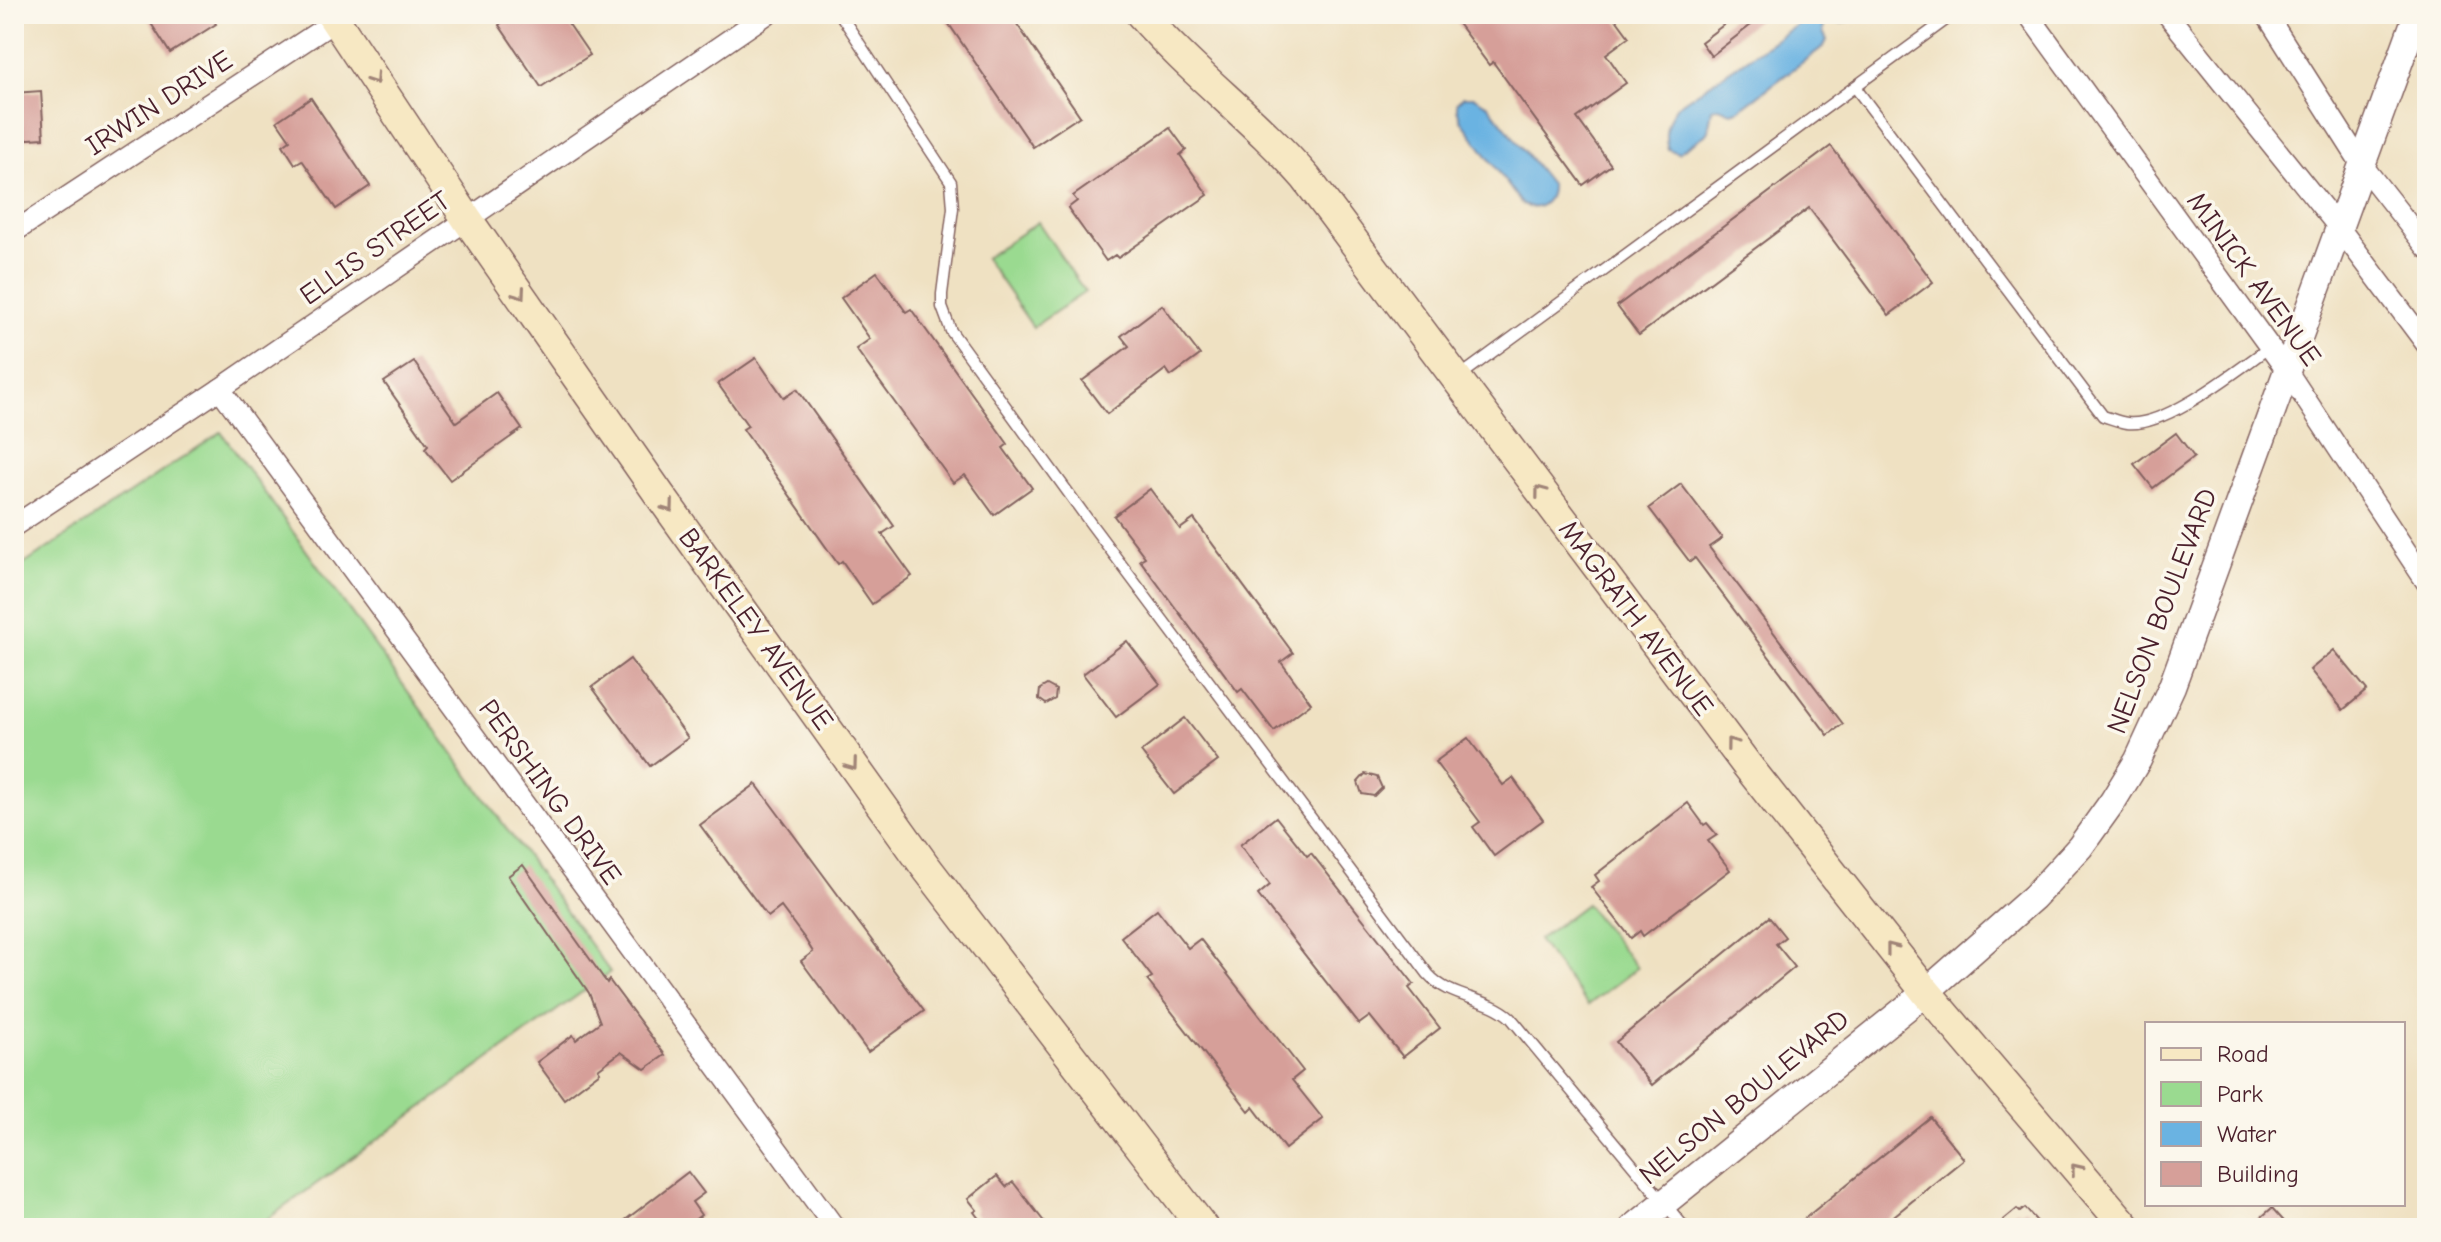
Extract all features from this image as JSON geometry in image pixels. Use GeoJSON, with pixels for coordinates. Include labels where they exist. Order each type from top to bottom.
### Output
{"type":"FeatureCollection","features":[{"type":"Feature","properties":{"kind":"main road","name":"MAGRATH AVENUE"},"geometry":{"type":"LineString","coordinates":[[1141,14],[1182,59],[1298,169],[1746,764],[1926,992],[2127,1228]]}},
{"type":"Feature","properties":{"kind":"main road","name":"BARKELEY AVENUE"},"geometry":{"type":"LineString","coordinates":[[333,17],[467,219],[925,866],[1203,1228]]}},
{"type":"Feature","properties":{"kind":"street","name":"ELLIS STREET"},"geometry":{"type":"LineString","coordinates":[[14,526],[220,389],[767,14]]}},
{"type":"Feature","properties":{"kind":"street","name":"MINICK AVENUE"},"geometry":{"type":"LineString","coordinates":[[2028,14],[2287,371],[2427,583]]}},
{"type":"Feature","properties":{"kind":"street"},"geometry":{"type":"LineString","coordinates":[[2167,14],[2340,229],[2427,345]]}},
{"type":"Feature","properties":{"kind":"street"},"geometry":{"type":"LineString","coordinates":[[2266,14],[2362,165],[2427,248]]}},
{"type":"Feature","properties":{"kind":"street","name":"NELSON BOULEVARD"},"geometry":{"type":"LineString","coordinates":[[1633,1228],[1926,992],[2006,923],[2059,872],[2091,834],[2127,780],[2172,686],[2417,14]]}},
{"type":"Feature","properties":{"kind":"street","name":"IRWIN DRIVE"},"geometry":{"type":"LineString","coordinates":[[14,232],[333,17]]}},
{"type":"Feature","properties":{"kind":"street","name":"PERSHING DRIVE"},"geometry":{"type":"LineString","coordinates":[[220,389],[835,1228]]}},
{"type":"Feature","properties":{"kind":"lane"},"geometry":{"type":"LineString","coordinates":[[840,14],[951,182],[953,208],[942,294],[942,307],[951,331],[1091,524],[1428,974],[1448,991],[1495,1006],[1511,1018],[1685,1228]]}},
{"type":"Feature","properties":{"kind":"lane"},"geometry":{"type":"LineString","coordinates":[[1455,379],[1954,14]]}},
{"type":"Feature","properties":{"kind":"lane"},"geometry":{"type":"LineString","coordinates":[[1855,87],[2103,416],[2129,423],[2162,416],[2196,399],[2270,347]]}},
{"type":"Feature","properties":{"kind":"green space"},"geometry":{"type":"Polygon","coordinates":[[[1038,222],[1085,292],[1033,327],[985,258],[1038,222]]]}},
{"type":"Feature","properties":{"kind":"green space"},"geometry":{"type":"Polygon","coordinates":[[[221,432],[610,972],[255,1228],[14,1228],[14,571],[221,432]]]}},
{"type":"Feature","properties":{"kind":"green space"},"geometry":{"type":"Polygon","coordinates":[[[1586,904],[1637,968],[1588,1005],[1538,940],[1586,904]]]}},
{"type":"Feature","properties":{"kind":"water"},"geometry":{"type":"Polygon","coordinates":[[[1813,14],[1860,14],[1843,23],[1824,25],[1827,40],[1824,46],[1740,109],[1732,112],[1720,107],[1712,109],[1705,135],[1678,153],[1668,149],[1667,127],[1676,107],[1813,14]]]}},
{"type":"Feature","properties":{"kind":"water"},"geometry":{"type":"Polygon","coordinates":[[[1463,97],[1474,97],[1488,105],[1551,185],[1546,202],[1537,207],[1521,203],[1461,120],[1457,103],[1463,97]]]}},
{"type":"Feature","properties":{"kind":"building"},"geometry":{"type":"Polygon","coordinates":[[[145,14],[209,14],[216,24],[170,53],[145,14]]]}},
{"type":"Feature","properties":{"kind":"building"},"geometry":{"type":"Polygon","coordinates":[[[495,14],[562,14],[590,55],[541,87],[499,25],[501,23],[495,14]]]}},
{"type":"Feature","properties":{"kind":"building"},"geometry":{"type":"Polygon","coordinates":[[[942,14],[1010,14],[1080,116],[1033,147],[942,14]]]}},
{"type":"Feature","properties":{"kind":"building"},"geometry":{"type":"Polygon","coordinates":[[[1451,14],[1612,14],[1629,37],[1606,54],[1626,83],[1577,118],[1611,165],[1583,185],[1493,62],[1489,65],[1451,14]]]}},
{"type":"Feature","properties":{"kind":"building"},"geometry":{"type":"Polygon","coordinates":[[[1738,14],[1765,14],[1711,56],[1701,42],[1738,14]]]}},
{"type":"Feature","properties":{"kind":"building"},"geometry":{"type":"Polygon","coordinates":[[[41,91],[44,138],[14,140],[14,93],[41,91]]]}},
{"type":"Feature","properties":{"kind":"building"},"geometry":{"type":"Polygon","coordinates":[[[311,98],[370,186],[336,209],[302,160],[295,164],[283,145],[290,140],[277,121],[311,98]]]}},
{"type":"Feature","properties":{"kind":"building"},"geometry":{"type":"Polygon","coordinates":[[[1170,128],[1186,150],[1180,155],[1208,195],[1118,258],[1115,255],[1106,261],[1068,208],[1077,201],[1073,196],[1170,128]]]}},
{"type":"Feature","properties":{"kind":"building"},"geometry":{"type":"Polygon","coordinates":[[[1831,146],[1933,282],[1889,315],[1809,208],[1639,335],[1617,306],[1831,146]]]}},
{"type":"Feature","properties":{"kind":"building"},"geometry":{"type":"Polygon","coordinates":[[[877,272],[906,312],[911,309],[1008,444],[1003,448],[1032,488],[994,515],[965,475],[953,483],[856,349],[870,339],[841,298],[877,272]]]}},
{"type":"Feature","properties":{"kind":"building"},"geometry":{"type":"Polygon","coordinates":[[[1162,305],[1200,355],[1171,376],[1166,369],[1107,414],[1082,381],[1129,346],[1121,336],[1162,305]]]}},
{"type":"Feature","properties":{"kind":"building"},"geometry":{"type":"Polygon","coordinates":[[[756,358],[784,398],[797,389],[894,526],[882,534],[912,576],[872,604],[842,561],[838,564],[743,429],[748,426],[718,384],[756,358]]]}},
{"type":"Feature","properties":{"kind":"building"},"geometry":{"type":"Polygon","coordinates":[[[414,362],[456,422],[497,393],[522,429],[450,480],[425,448],[428,445],[384,382],[414,362]]]}},
{"type":"Feature","properties":{"kind":"building"},"geometry":{"type":"Polygon","coordinates":[[[2176,433],[2194,457],[2153,488],[2134,464],[2176,433]]]}},
{"type":"Feature","properties":{"kind":"building"},"geometry":{"type":"Polygon","coordinates":[[[1681,484],[1722,538],[1709,547],[1843,724],[1828,735],[1695,558],[1690,562],[1649,508],[1681,484]]]}},
{"type":"Feature","properties":{"kind":"building"},"geometry":{"type":"Polygon","coordinates":[[[1150,489],[1180,529],[1194,519],[1293,653],[1281,662],[1311,703],[1274,731],[1242,689],[1238,692],[1140,560],[1145,557],[1114,516],[1150,489]]]}},
{"type":"Feature","properties":{"kind":"building"},"geometry":{"type":"Polygon","coordinates":[[[1127,641],[1160,684],[1116,717],[1083,674],[1127,641]]]}},
{"type":"Feature","properties":{"kind":"building"},"geometry":{"type":"Polygon","coordinates":[[[2334,650],[2367,690],[2343,710],[2310,670],[2334,650]]]}},
{"type":"Feature","properties":{"kind":"building"},"geometry":{"type":"Polygon","coordinates":[[[630,659],[688,738],[650,766],[592,687],[630,659]]]}},
{"type":"Feature","properties":{"kind":"building"},"geometry":{"type":"Polygon","coordinates":[[[1047,685],[1056,690],[1055,699],[1046,704],[1039,699],[1040,689],[1047,685]]]}},
{"type":"Feature","properties":{"kind":"building"},"geometry":{"type":"Polygon","coordinates":[[[1185,718],[1218,761],[1174,794],[1141,752],[1185,718]]]}},
{"type":"Feature","properties":{"kind":"building"},"geometry":{"type":"Polygon","coordinates":[[[1468,738],[1503,785],[1513,778],[1543,820],[1494,856],[1473,827],[1480,822],[1435,762],[1468,738]]]}},
{"type":"Feature","properties":{"kind":"building"},"geometry":{"type":"Polygon","coordinates":[[[1365,774],[1377,777],[1382,788],[1374,796],[1362,794],[1358,782],[1365,774]]]}},
{"type":"Feature","properties":{"kind":"building"},"geometry":{"type":"Polygon","coordinates":[[[756,784],[924,1011],[868,1052],[801,961],[813,952],[805,939],[781,907],[768,917],[700,825],[756,784]]]}},
{"type":"Feature","properties":{"kind":"building"},"geometry":{"type":"Polygon","coordinates":[[[1688,803],[1704,825],[1707,823],[1717,835],[1708,841],[1730,870],[1643,936],[1640,931],[1631,938],[1591,887],[1599,881],[1595,875],[1688,803]]]}},
{"type":"Feature","properties":{"kind":"building"},"geometry":{"type":"Polygon","coordinates":[[[1276,817],[1307,856],[1311,853],[1414,984],[1409,988],[1440,1028],[1403,1057],[1370,1016],[1359,1024],[1258,895],[1270,885],[1240,845],[1276,817]]]}},
{"type":"Feature","properties":{"kind":"building"},"geometry":{"type":"Polygon","coordinates":[[[523,865],[607,983],[609,980],[665,1055],[645,1069],[621,1052],[564,1099],[537,1062],[573,1035],[576,1040],[600,1022],[589,993],[508,876],[523,865]]]}},
{"type":"Feature","properties":{"kind":"building"},"geometry":{"type":"Polygon","coordinates":[[[1157,909],[1188,948],[1200,939],[1303,1071],[1292,1080],[1323,1119],[1285,1149],[1253,1107],[1249,1111],[1147,980],[1152,977],[1121,937],[1157,909]]]}},
{"type":"Feature","properties":{"kind":"building"},"geometry":{"type":"Polygon","coordinates":[[[1769,917],[1785,937],[1776,944],[1795,967],[1652,1085],[1616,1042],[1769,917]]]}},
{"type":"Feature","properties":{"kind":"building"},"geometry":{"type":"Polygon","coordinates":[[[1930,1117],[1964,1159],[1879,1228],[1793,1228],[1930,1117]]]}},
{"type":"Feature","properties":{"kind":"building"},"geometry":{"type":"Polygon","coordinates":[[[688,1172],[704,1193],[692,1202],[701,1215],[684,1228],[615,1228],[688,1172]]]}},
{"type":"Feature","properties":{"kind":"building"},"geometry":{"type":"Polygon","coordinates":[[[997,1176],[1006,1187],[1013,1182],[1049,1228],[986,1228],[968,1199],[997,1176]]]}},
{"type":"Feature","properties":{"kind":"building"},"geometry":{"type":"Polygon","coordinates":[[[2025,1208],[2043,1228],[1994,1228],[2017,1209],[2020,1212],[2025,1208]]]}},
{"type":"Feature","properties":{"kind":"building"},"geometry":{"type":"Polygon","coordinates":[[[2272,1208],[2290,1228],[2249,1228],[2272,1208]]]}}]}
